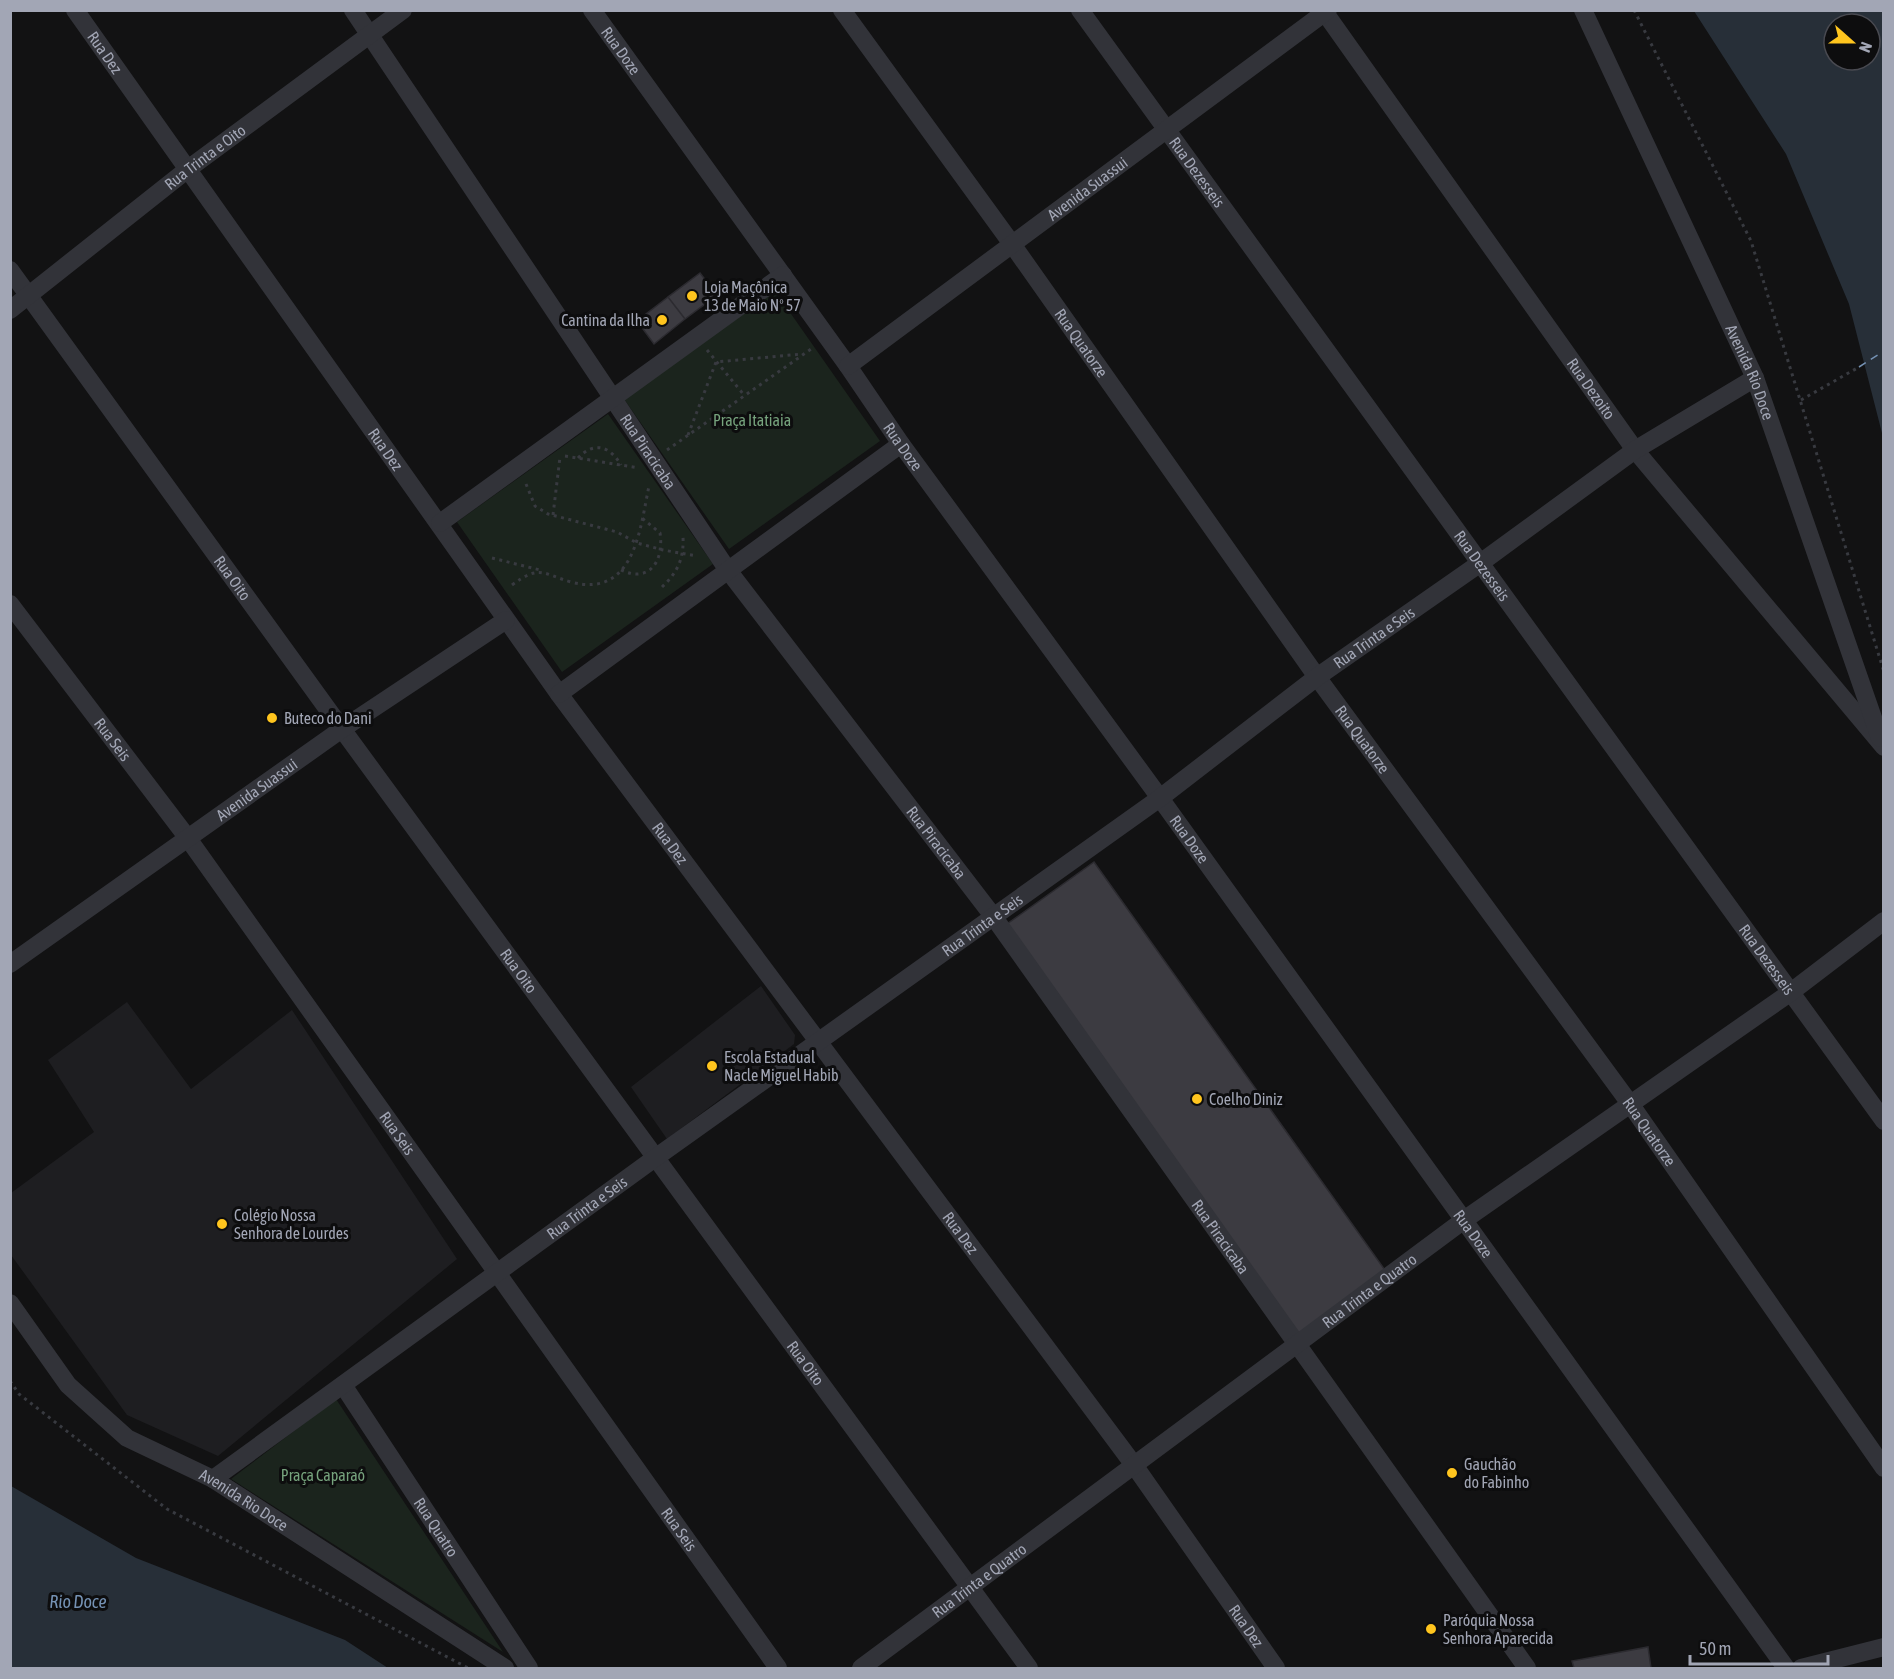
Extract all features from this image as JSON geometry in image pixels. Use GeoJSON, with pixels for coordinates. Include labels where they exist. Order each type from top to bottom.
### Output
{"type":"FeatureCollection","features":[{"type":"Feature","properties":{"kind":"street","name":"Rua Dez"},"geometry":{"type":"LineString","coordinates":[[75,10],[440,523],[506,620],[817,1043],[1134,1465],[1276,1668]]}},
{"type":"Feature","properties":{"kind":"street","name":"Rua Piracicaba"},"geometry":{"type":"LineString","coordinates":[[353,10],[613,398],[647,464],[993,916],[1527,1668]]}},
{"type":"Feature","properties":{"kind":"street","name":"Rua Trinta e Oito"},"geometry":{"type":"LineString","coordinates":[[10,310],[188,169],[403,10]]}},
{"type":"Feature","properties":{"kind":"street","name":"Rua Doze"},"geometry":{"type":"LineString","coordinates":[[592,10],[828,337],[901,444],[1160,798],[1786,1668]]}},
{"type":"Feature","properties":{"kind":"street","name":"Rua Quatorze"},"geometry":{"type":"LineString","coordinates":[[842,10],[1012,244],[1317,677],[1630,1105],[1884,1468]]}},
{"type":"Feature","properties":{"kind":"street","name":"Rua Dezesseis"},"geometry":{"type":"LineString","coordinates":[[1080,10],[1165,131],[1884,1121]]}},
{"type":"Feature","properties":{"kind":"street","name":"Avenida Rio Doce"},"geometry":{"type":"LineString","coordinates":[[1582,10],[1755,378],[1884,747]]}},
{"type":"Feature","properties":{"kind":"street","name":"Avenida Suassui"},"geometry":{"type":"LineString","coordinates":[[848,366],[1325,11]]}},
{"type":"Feature","properties":{"kind":"street","name":"Rua Dezoito"},"geometry":{"type":"LineString","coordinates":[[1325,11],[1635,450],[1884,747]]}},
{"type":"Feature","properties":{"kind":"street","name":"Rua Oito"},"geometry":{"type":"LineString","coordinates":[[10,270],[968,1588],[1029,1668]]}},
{"type":"Feature","properties":{"kind":"street"},"geometry":{"type":"LineString","coordinates":[[440,523],[783,275]]}},
{"type":"Feature","properties":{"kind":"street","name":"Rua Trinta e Seis"},"geometry":{"type":"LineString","coordinates":[[213,1479],[656,1158],[1160,798],[1317,677],[1479,564],[1635,450],[1755,378]]}},
{"type":"Feature","properties":{"kind":"street"},"geometry":{"type":"LineString","coordinates":[[560,694],[727,569],[901,444]]}},
{"type":"Feature","properties":{"kind":"street","name":"Rua Seis"},"geometry":{"type":"LineString","coordinates":[[10,603],[187,837],[499,1273],[777,1668]]}},
{"type":"Feature","properties":{"kind":"street","name":"Avenida Suassui"},"geometry":{"type":"LineString","coordinates":[[14,956],[342,729],[506,620]]}},
{"type":"Feature","properties":{"kind":"street","name":"Rua Trinta e Quatro"},"geometry":{"type":"LineString","coordinates":[[861,1668],[1298,1346],[1464,1220],[1791,992],[1884,921]]}},
{"type":"Feature","properties":{"kind":"street","name":"Avenida Rio Doce"},"geometry":{"type":"LineString","coordinates":[[10,1303],[68,1385],[127,1438],[213,1479],[505,1668]]}},
{"type":"Feature","properties":{"kind":"street","name":"Rua Quatro"},"geometry":{"type":"LineString","coordinates":[[343,1385],[530,1668]]}},
{"type":"Feature","properties":{"kind":"street"},"geometry":{"type":"LineString","coordinates":[[1801,1668],[1884,1647]]}},
{"type":"Feature","properties":{"kind":"path"},"geometry":{"type":"LineString","coordinates":[[1634,10],[1751,241],[1884,672]]}},
{"type":"Feature","properties":{"kind":"path"},"geometry":{"type":"LineString","coordinates":[[553,515],[561,455],[621,465],[647,464],[828,337]]}},
{"type":"Feature","properties":{"kind":"path"},"geometry":{"type":"LineString","coordinates":[[696,338],[744,395]]}},
{"type":"Feature","properties":{"kind":"path"},"geometry":{"type":"LineString","coordinates":[[716,362],[803,354]]}},
{"type":"Feature","properties":{"kind":"path"},"geometry":{"type":"LineString","coordinates":[[688,435],[716,362]]}},
{"type":"Feature","properties":{"kind":"path"},"geometry":{"type":"LineString","coordinates":[[1801,400],[1859,367]]}},
{"type":"Feature","properties":{"kind":"path"},"geometry":{"type":"LineString","coordinates":[[578,458],[592,447],[598,447],[612,453],[621,465]]}},
{"type":"Feature","properties":{"kind":"path"},"geometry":{"type":"LineString","coordinates":[[525,481],[535,506],[553,515],[617,532],[638,543],[704,558]]}},
{"type":"Feature","properties":{"kind":"path"},"geometry":{"type":"LineString","coordinates":[[492,558],[545,571],[581,584],[606,581],[629,561],[638,543],[650,481]]}},
{"type":"Feature","properties":{"kind":"path"},"geometry":{"type":"LineString","coordinates":[[621,570],[630,574],[651,569],[663,550],[660,533],[642,518]]}},
{"type":"Feature","properties":{"kind":"path"},"geometry":{"type":"LineString","coordinates":[[663,587],[672,577],[684,554],[683,531]]}},
{"type":"Feature","properties":{"kind":"path"},"geometry":{"type":"LineString","coordinates":[[512,585],[525,575],[545,571]]}},
{"type":"Feature","properties":{"kind":"path"},"geometry":{"type":"LineString","coordinates":[[10,1381],[19,1394],[167,1509],[468,1668]]}},
{"type":"Feature","properties":{"kind":"shaded area","name":"Escola Estadual Nacle Miguel Habib"},"geometry":{"type":"Polygon","coordinates":[[[761,986],[795,1035],[794,1044],[667,1139],[631,1087],[761,986]]]}},
{"type":"Feature","properties":{"kind":"shaded area","name":"Colégio Nossa Senhora de Lourdes"},"geometry":{"type":"Polygon","coordinates":[[[127,1002],[191,1089],[292,1010],[457,1259],[218,1456],[127,1415],[11,1255],[11,1193],[94,1132],[48,1060],[127,1002]]]}},
{"type":"Feature","properties":{"kind":"green space","name":"Praça Itatiaia"},"geometry":{"type":"Polygon","coordinates":[[[775,291],[880,441],[729,549],[624,399],[775,291]]]}},
{"type":"Feature","properties":{"kind":"green space"},"geometry":{"type":"Polygon","coordinates":[[[608,414],[713,564],[562,672],[457,522],[608,414]]]}},
{"type":"Feature","properties":{"kind":"green space","name":"Praça Caparaó"},"geometry":{"type":"Polygon","coordinates":[[[336,1399],[503,1652],[231,1479],[336,1399]]]}},
{"type":"Feature","properties":{"kind":"water"},"geometry":{"type":"Polygon","coordinates":[[[1694,11],[1883,11],[1883,437],[1849,304],[1786,154],[1694,11]]]}},
{"type":"Feature","properties":{"kind":"water","name":"Rio Doce"},"geometry":{"type":"Polygon","coordinates":[[[11,1486],[136,1558],[345,1640],[388,1668],[11,1668],[11,1486]]]}},
{"type":"Feature","properties":{"kind":"building","name":"Loja Maçônica 13 de Maio Nº 57"},"geometry":{"type":"Polygon","coordinates":[[[700,273],[717,295],[685,319],[668,297],[700,273]]]}},
{"type":"Feature","properties":{"kind":"building"},"geometry":{"type":"Polygon","coordinates":[[[668,297],[685,319],[654,344],[637,321],[668,297]]]}},
{"type":"Feature","properties":{"kind":"building","name":"Coelho Diniz"},"geometry":{"type":"Polygon","coordinates":[[[1094,862],[1387,1273],[1300,1336],[1007,924],[1094,862]]]}},
{"type":"Feature","properties":{"kind":"building"},"geometry":{"type":"Polygon","coordinates":[[[1648,1647],[1651,1668],[1574,1668],[1572,1661],[1648,1647]]]}},
{"type":"Feature","properties":{"kind":"ferry route"},"geometry":{"type":"LineString","coordinates":[[1859,367],[1884,351]]}},
{"type":"Feature","properties":{"kind":"place","name":"Loja Maçônica 13 de Maio Nº 57"},"geometry":{"type":"Point","coordinates":[692,296]}},
{"type":"Feature","properties":{"kind":"place","name":"Cantina da Ilha"},"geometry":{"type":"Point","coordinates":[662,320]}},
{"type":"Feature","properties":{"kind":"place","name":"Buteco do Dani"},"geometry":{"type":"Point","coordinates":[272,718]}},
{"type":"Feature","properties":{"kind":"place","name":"Escola Estadual Nacle Miguel Habib"},"geometry":{"type":"Point","coordinates":[712,1066]}},
{"type":"Feature","properties":{"kind":"place","name":"Coelho Diniz"},"geometry":{"type":"Point","coordinates":[1197,1099]}},
{"type":"Feature","properties":{"kind":"place","name":"Colégio Nossa Senhora de Lourdes"},"geometry":{"type":"Point","coordinates":[222,1224]}},
{"type":"Feature","properties":{"kind":"place","name":"Gauchão do Fabinho"},"geometry":{"type":"Point","coordinates":[1452,1473]}},
{"type":"Feature","properties":{"kind":"place","name":"Paróquia Nossa Senhora Aparecida"},"geometry":{"type":"Point","coordinates":[1431,1629]}}]}
